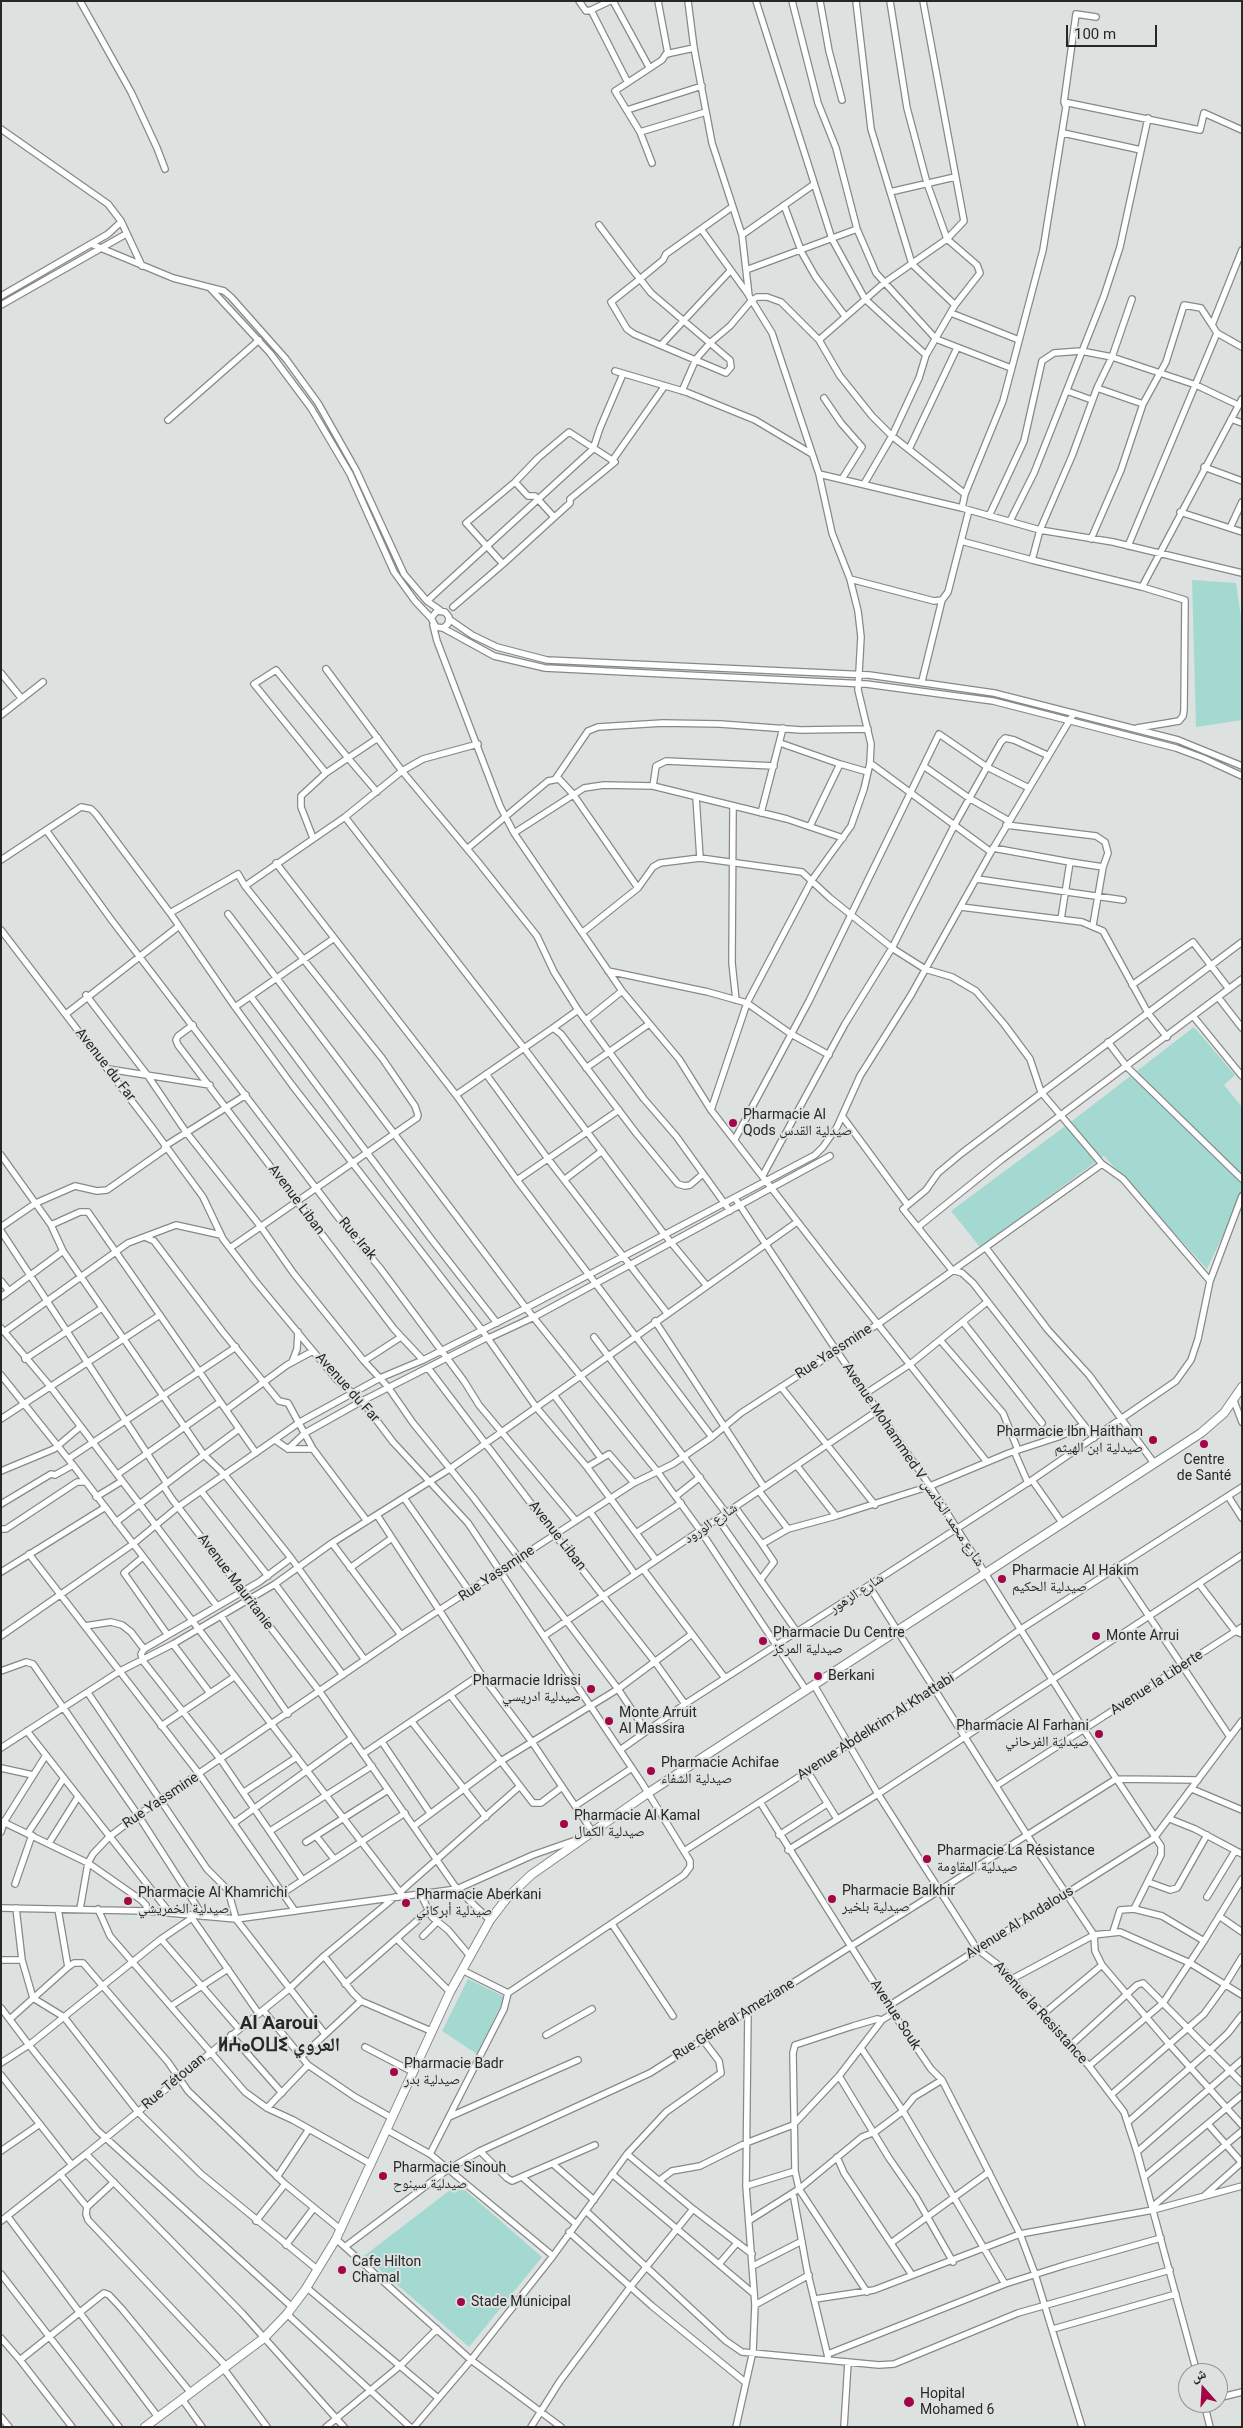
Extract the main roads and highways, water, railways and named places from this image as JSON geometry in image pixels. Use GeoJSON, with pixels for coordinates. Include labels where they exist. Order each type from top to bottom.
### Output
{"type":"FeatureCollection","features":[{"type":"Feature","properties":{"kind":"main road"},"geometry":{"type":"LineString","coordinates":[[145,2427],[264,2338],[290,2311],[318,2270],[336,2239],[431,2032],[462,1970],[490,1920],[507,1898],[531,1874],[648,1793],[1063,1524],[1215,1422],[1234,1401],[1242,1386]]}},
{"type":"Feature","properties":{"kind":"place","name":"Pharmacie Al Qods صيدلية القدس"},"geometry":{"type":"Point","coordinates":[733,1123]}},
{"type":"Feature","properties":{"kind":"place","name":"Pharmacie Ibn Haitham صيدلية ابن الهيثم"},"geometry":{"type":"Point","coordinates":[1153,1440]}},
{"type":"Feature","properties":{"kind":"place","name":"Centre de Santé"},"geometry":{"type":"Point","coordinates":[1204,1444]}},
{"type":"Feature","properties":{"kind":"place","name":"Pharmacie Al Hakim صيدلية الحكيم"},"geometry":{"type":"Point","coordinates":[1002,1579]}},
{"type":"Feature","properties":{"kind":"place","name":"Monte Arrui"},"geometry":{"type":"Point","coordinates":[1096,1636]}},
{"type":"Feature","properties":{"kind":"place","name":"Pharmacie Du Centre صيدلية المركز"},"geometry":{"type":"Point","coordinates":[763,1641]}},
{"type":"Feature","properties":{"kind":"place","name":"Berkani"},"geometry":{"type":"Point","coordinates":[818,1676]}},
{"type":"Feature","properties":{"kind":"place","name":"Pharmacie Idrissi صيدلية ادريسي"},"geometry":{"type":"Point","coordinates":[591,1689]}},
{"type":"Feature","properties":{"kind":"place","name":"Monte Arruit Al Massira"},"geometry":{"type":"Point","coordinates":[609,1721]}},
{"type":"Feature","properties":{"kind":"place","name":"Pharmacie Al Farhani صيدلية الفرحاني"},"geometry":{"type":"Point","coordinates":[1099,1734]}},
{"type":"Feature","properties":{"kind":"place","name":"Pharmacie Achifae صيدلية الشفاء"},"geometry":{"type":"Point","coordinates":[651,1771]}},
{"type":"Feature","properties":{"kind":"place","name":"Pharmacie Al Kamal صيدلية الكمال"},"geometry":{"type":"Point","coordinates":[564,1824]}},
{"type":"Feature","properties":{"kind":"place","name":"Pharmacie La Résistance صيدلية المقاومة"},"geometry":{"type":"Point","coordinates":[927,1859]}},
{"type":"Feature","properties":{"kind":"place","name":"Pharmacie Balkhir صيدلية بلخير"},"geometry":{"type":"Point","coordinates":[832,1899]}},
{"type":"Feature","properties":{"kind":"place","name":"Pharmacie Al Khamrichi صيدلية الخمريشي"},"geometry":{"type":"Point","coordinates":[128,1901]}},
{"type":"Feature","properties":{"kind":"place","name":"Pharmacie Aberkani صيدلية أبركاني"},"geometry":{"type":"Point","coordinates":[406,1903]}},
{"type":"Feature","properties":{"kind":"place","name":"Pharmacie Badr صيدلية بدر"},"geometry":{"type":"Point","coordinates":[394,2072]}},
{"type":"Feature","properties":{"kind":"place","name":"Pharmacie Sinouh صيدلية سينوح"},"geometry":{"type":"Point","coordinates":[383,2176]}},
{"type":"Feature","properties":{"kind":"place","name":"Cafe Hilton Chamal"},"geometry":{"type":"Point","coordinates":[342,2270]}},
{"type":"Feature","properties":{"kind":"place","name":"Stade Municipal"},"geometry":{"type":"Point","coordinates":[461,2302]}},
{"type":"Feature","properties":{"kind":"place","name":"Hopital Mohamed 6"},"geometry":{"type":"Point","coordinates":[909,2402]}},
{"type":"Feature","properties":{"kind":"district","name":"Al Aaroui ⵍⵄⴰⵔⵡⵉ العروي"},"geometry":{"type":"Point","coordinates":[279,2035]}}]}
